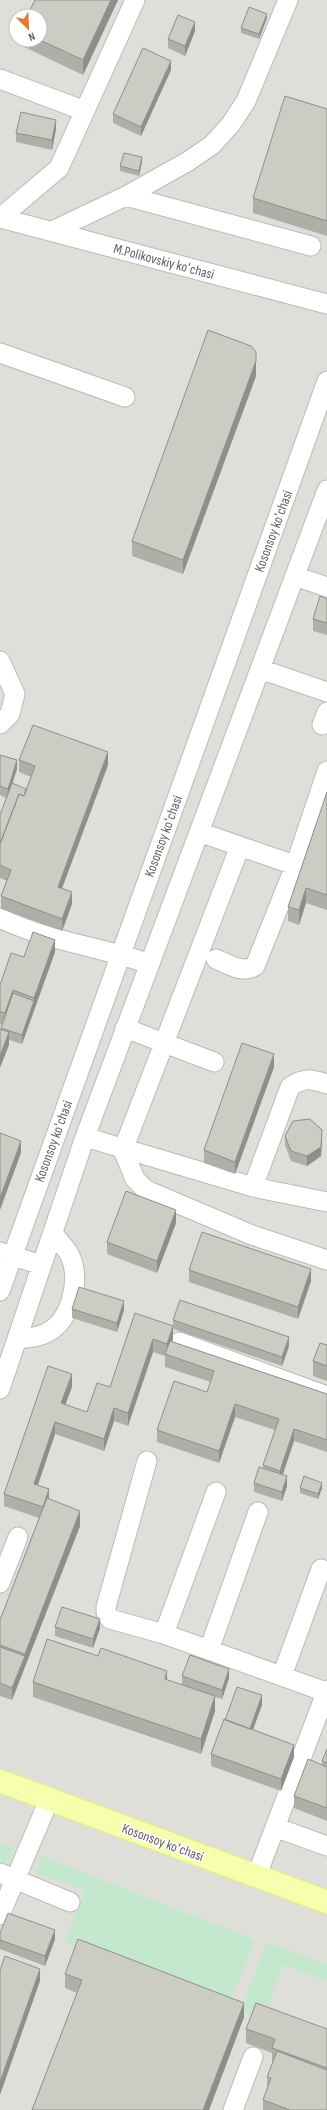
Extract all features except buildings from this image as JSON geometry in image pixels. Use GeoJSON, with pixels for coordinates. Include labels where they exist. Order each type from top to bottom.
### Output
{"type":"FeatureCollection","features":[{"type":"Feature","properties":{"kind":"main road","name":"Kosonsoy koʻchasi"},"geometry":{"type":"LineString","coordinates":[[0,1781],[327,1902]]}},
{"type":"Feature","properties":{"kind":"street"},"geometry":{"type":"LineString","coordinates":[[0,218],[58,168],[135,0]]}},
{"type":"Feature","properties":{"kind":"street"},"geometry":{"type":"LineString","coordinates":[[52,231],[126,196],[187,162],[212,145],[231,124],[246,100],[288,0]]}},
{"type":"Feature","properties":{"kind":"street"},"geometry":{"type":"LineString","coordinates":[[0,79],[85,111]]}},
{"type":"Feature","properties":{"kind":"street"},"geometry":{"type":"LineString","coordinates":[[126,196],[311,246]]}},
{"type":"Feature","properties":{"kind":"street","name":"M.Polikovskiy koʻchasi"},"geometry":{"type":"LineString","coordinates":[[0,218],[327,304]]}},
{"type":"Feature","properties":{"kind":"street"},"geometry":{"type":"LineString","coordinates":[[0,353],[125,396]]}},
{"type":"Feature","properties":{"kind":"street","name":"Kosonsoy koʻchasi"},"geometry":{"type":"LineString","coordinates":[[0,1291],[6,1254],[121,954],[327,381]]}},
{"type":"Feature","properties":{"kind":"street","name":"Kosonsoy koʻchasi"},"geometry":{"type":"LineString","coordinates":[[0,1389],[85,1137],[327,490]]}},
{"type":"Feature","properties":{"kind":"street"},"geometry":{"type":"LineString","coordinates":[[295,576],[327,587]]}},
{"type":"Feature","properties":{"kind":"street"},"geometry":{"type":"LineString","coordinates":[[0,661],[16,694],[10,714],[0,724]]}},
{"type":"Feature","properties":{"kind":"street"},"geometry":{"type":"LineString","coordinates":[[260,669],[327,692]]}},
{"type":"Feature","properties":{"kind":"street"},"geometry":{"type":"LineString","coordinates":[[216,959],[243,970],[249,970],[255,966],[300,867],[327,771]]}},
{"type":"Feature","properties":{"kind":"street"},"geometry":{"type":"LineString","coordinates":[[199,832],[300,867]]}},
{"type":"Feature","properties":{"kind":"street"},"geometry":{"type":"LineString","coordinates":[[240,846],[123,1150],[135,1179],[146,1190],[252,1235],[327,1260]]}},
{"type":"Feature","properties":{"kind":"street"},"geometry":{"type":"LineString","coordinates":[[0,918],[20,928],[121,954],[150,964]]}},
{"type":"Feature","properties":{"kind":"street"},"geometry":{"type":"LineString","coordinates":[[126,1028],[214,1062]]}},
{"type":"Feature","properties":{"kind":"street"},"geometry":{"type":"LineString","coordinates":[[253,1187],[290,1087],[300,1080],[313,1080],[327,1084]]}},
{"type":"Feature","properties":{"kind":"street"},"geometry":{"type":"LineString","coordinates":[[85,1137],[123,1150],[253,1187],[327,1202]]}},
{"type":"Feature","properties":{"kind":"street"},"geometry":{"type":"LineString","coordinates":[[17,1339],[44,1334],[59,1325],[70,1304],[76,1271],[71,1256],[52,1233]]}},
{"type":"Feature","properties":{"kind":"street"},"geometry":{"type":"LineString","coordinates":[[6,1254],[42,1264]]}},
{"type":"Feature","properties":{"kind":"street"},"geometry":{"type":"LineString","coordinates":[[179,1342],[327,1396]]}},
{"type":"Feature","properties":{"kind":"street"},"geometry":{"type":"LineString","coordinates":[[147,1461],[106,1612],[110,1619],[164,1634],[327,1691],[256,1875]]}},
{"type":"Feature","properties":{"kind":"street"},"geometry":{"type":"LineString","coordinates":[[164,1634],[216,1492]]}},
{"type":"Feature","properties":{"kind":"street"},"geometry":{"type":"LineString","coordinates":[[208,1650],[258,1512]]}},
{"type":"Feature","properties":{"kind":"street"},"geometry":{"type":"LineString","coordinates":[[0,1583],[18,1537]]}},
{"type":"Feature","properties":{"kind":"street"},"geometry":{"type":"LineString","coordinates":[[282,1676],[321,1569]]}},
{"type":"Feature","properties":{"kind":"street"},"geometry":{"type":"LineString","coordinates":[[0,1915],[8,1876],[49,1800]]}},
{"type":"Feature","properties":{"kind":"street"},"geometry":{"type":"LineString","coordinates":[[275,1826],[327,1846]]}},
{"type":"Feature","properties":{"kind":"street"},"geometry":{"type":"LineString","coordinates":[[8,1876],[70,1902]]}},
{"type":"Feature","properties":{"kind":"street"},"geometry":{"type":"LineString","coordinates":[[233,2110],[252,2057]]}},
{"type":"Feature","properties":{"kind":"shaded area"},"geometry":{"type":"Polygon","coordinates":[[[0,0],[327,0],[327,2110],[0,2110],[0,0]]]}},
{"type":"Feature","properties":{"kind":"green space"},"geometry":{"type":"Polygon","coordinates":[[[0,1843],[14,1848],[9,1863],[0,1860],[0,1843]]]}},
{"type":"Feature","properties":{"kind":"green space"},"geometry":{"type":"Polygon","coordinates":[[[41,1856],[255,1940],[229,2003],[65,1942],[85,1890],[36,1873],[41,1856]]]}},
{"type":"Feature","properties":{"kind":"green space"},"geometry":{"type":"Polygon","coordinates":[[[266,1942],[327,1964],[327,1981],[283,1965],[263,2018],[241,2011],[266,1942]]]}}]}
